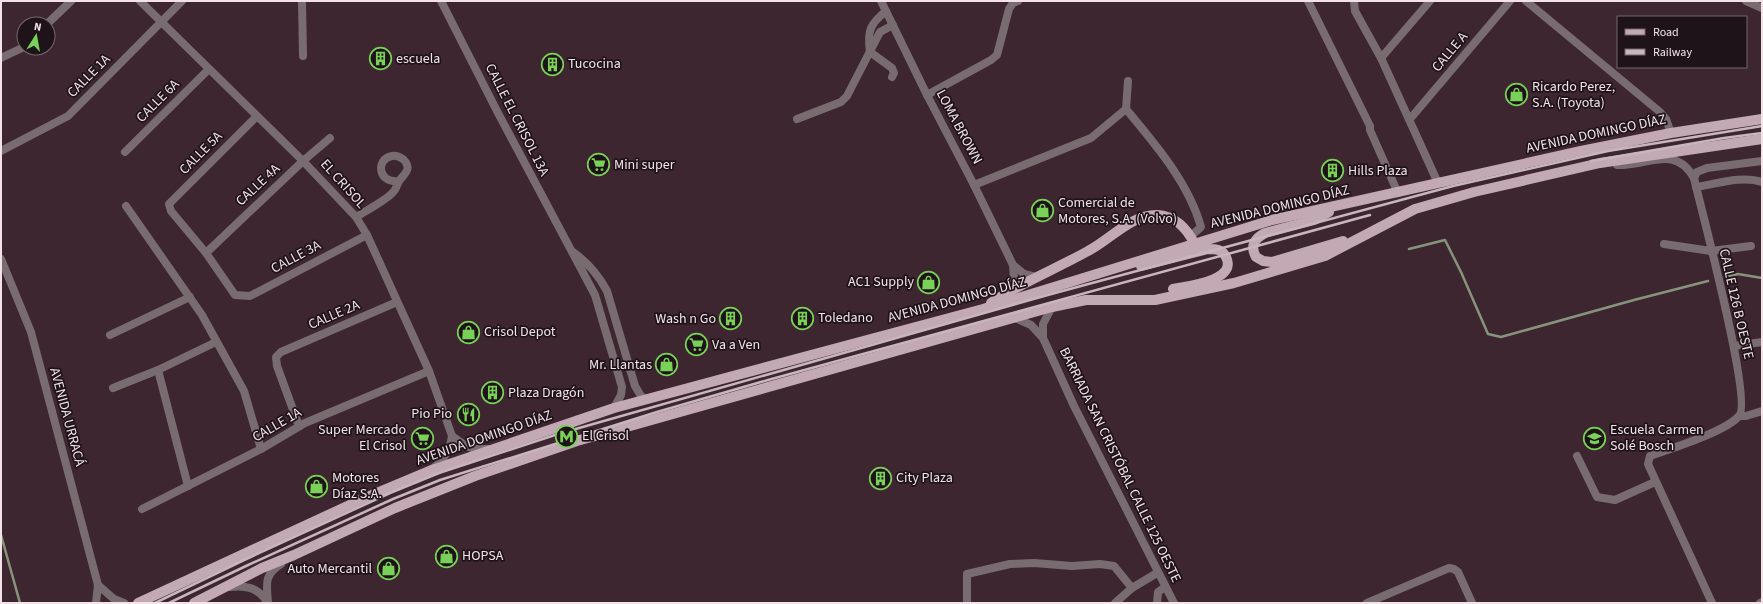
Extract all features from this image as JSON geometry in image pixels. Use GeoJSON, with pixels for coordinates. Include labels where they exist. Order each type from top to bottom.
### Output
{"type":"FeatureCollection","features":[{"type":"Feature","properties":{"kind":"main road","name":"AVENIDA DOMINGO DÍAZ"},"geometry":{"type":"LineString","coordinates":[[138,603],[367,497],[429,471],[614,408],[983,309],[1096,275],[1192,240],[1272,220],[1338,207],[1438,182],[1581,151],[1671,133],[1762,119]]}},
{"type":"Feature","properties":{"kind":"main road"},"geometry":{"type":"LineString","coordinates":[[194,603],[262,568],[294,555],[395,508],[475,476],[577,441],[1052,307],[1086,300],[1155,300],[1234,283],[1325,256],[1415,210],[1474,192],[1600,163],[1762,139]]}},
{"type":"Feature","properties":{"kind":"main road"},"geometry":{"type":"LineString","coordinates":[[1338,207],[1314,220],[1265,233],[1258,237],[1253,243],[1253,251],[1256,257],[1263,261],[1272,262],[1366,234]]}},
{"type":"Feature","properties":{"kind":"main road"},"geometry":{"type":"LineString","coordinates":[[983,309],[1008,292],[1090,250],[1116,232],[1145,217],[1158,215],[1172,219],[1181,224],[1192,240]]}},
{"type":"Feature","properties":{"kind":"main road"},"geometry":{"type":"LineString","coordinates":[[1096,275],[1157,263],[1208,249],[1217,249],[1224,252],[1228,260],[1228,269],[1215,279],[1124,300]]}},
{"type":"Feature","properties":{"kind":"street"},"geometry":{"type":"LineString","coordinates":[[55,16],[71,1]]}},
{"type":"Feature","properties":{"kind":"street","name":"EL CRISOL"},"geometry":{"type":"LineString","coordinates":[[140,1],[303,161],[356,217],[367,235],[398,302],[428,371],[452,436]]}},
{"type":"Feature","properties":{"kind":"street","name":"CALLE 1A"},"geometry":{"type":"LineString","coordinates":[[1,151],[68,116],[182,1]]}},
{"type":"Feature","properties":{"kind":"street"},"geometry":{"type":"LineString","coordinates":[[302,1],[303,56]]}},
{"type":"Feature","properties":{"kind":"street","name":"CALLE EL CRISOL 13A"},"geometry":{"type":"LineString","coordinates":[[441,1],[498,113],[595,295],[622,386],[621,395],[614,408]]}},
{"type":"Feature","properties":{"kind":"street","name":"LOMA BROWN"},"geometry":{"type":"LineString","coordinates":[[881,1],[1013,265]]}},
{"type":"Feature","properties":{"kind":"street"},"geometry":{"type":"LineString","coordinates":[[927,94],[991,60],[997,55],[1008,9],[1012,3],[1018,1]]}},
{"type":"Feature","properties":{"kind":"street"},"geometry":{"type":"LineString","coordinates":[[1308,1],[1370,126],[1374,127],[1400,192]]}},
{"type":"Feature","properties":{"kind":"street"},"geometry":{"type":"LineString","coordinates":[[1354,1],[1355,11],[1381,58],[1438,182]]}},
{"type":"Feature","properties":{"kind":"street"},"geometry":{"type":"LineString","coordinates":[[1381,58],[1430,1]]}},
{"type":"Feature","properties":{"kind":"street","name":"CALLE A"},"geometry":{"type":"LineString","coordinates":[[1410,119],[1510,1]]}},
{"type":"Feature","properties":{"kind":"street"},"geometry":{"type":"LineString","coordinates":[[1526,1],[1660,112],[1666,119],[1671,133]]}},
{"type":"Feature","properties":{"kind":"street"},"geometry":{"type":"LineString","coordinates":[[1746,1],[1762,8]]}},
{"type":"Feature","properties":{"kind":"street"},"geometry":{"type":"LineString","coordinates":[[870,52],[869,31],[878,18],[886,11]]}},
{"type":"Feature","properties":{"kind":"street"},"geometry":{"type":"LineString","coordinates":[[797,119],[841,102],[847,96],[880,32],[893,25]]}},
{"type":"Feature","properties":{"kind":"street"},"geometry":{"type":"LineString","coordinates":[[1,58],[16,51]]}},
{"type":"Feature","properties":{"kind":"street"},"geometry":{"type":"LineString","coordinates":[[870,52],[892,68],[894,73],[892,77]]}},
{"type":"Feature","properties":{"kind":"street","name":"CALLE 6A"},"geometry":{"type":"LineString","coordinates":[[125,152],[209,69]]}},
{"type":"Feature","properties":{"kind":"street"},"geometry":{"type":"LineString","coordinates":[[1128,81],[1126,109],[1169,162],[1197,212],[1201,227],[1192,240]]}},
{"type":"Feature","properties":{"kind":"street"},"geometry":{"type":"LineString","coordinates":[[974,185],[1091,138],[1126,109]]}},
{"type":"Feature","properties":{"kind":"street","name":"CALLE 5A"},"geometry":{"type":"LineString","coordinates":[[206,253],[171,211],[169,204],[257,116]]}},
{"type":"Feature","properties":{"kind":"street","name":"CALLE 4A"},"geometry":{"type":"LineString","coordinates":[[206,253],[303,161],[330,138]]}},
{"type":"Feature","properties":{"kind":"street","name":"CALLE 126 B OESTE"},"geometry":{"type":"LineString","coordinates":[[1600,163],[1620,165],[1672,160],[1684,164],[1694,178],[1734,346],[1741,392],[1742,408],[1740,416]]}},
{"type":"Feature","properties":{"kind":"street"},"geometry":{"type":"LineString","coordinates":[[1694,178],[1697,172],[1707,168],[1762,161]]}},
{"type":"Feature","properties":{"kind":"street"},"geometry":{"type":"LineString","coordinates":[[1696,187],[1728,181],[1760,180]]}},
{"type":"Feature","properties":{"kind":"street"},"geometry":{"type":"LineString","coordinates":[[356,217],[394,192],[399,181]]}},
{"type":"Feature","properties":{"kind":"street"},"geometry":{"type":"LineString","coordinates":[[126,206],[202,315],[244,392],[261,449]]}},
{"type":"Feature","properties":{"kind":"street","name":"CALLE 3A"},"geometry":{"type":"LineString","coordinates":[[206,253],[235,295],[250,296],[367,235]]}},
{"type":"Feature","properties":{"kind":"street"},"geometry":{"type":"LineString","coordinates":[[1664,244],[1711,251],[1751,246]]}},
{"type":"Feature","properties":{"kind":"street","name":"CALLE EL CRISOL 13A"},"geometry":{"type":"LineString","coordinates":[[571,251],[582,259],[602,281],[610,298],[635,386],[640,396],[645,399]]}},
{"type":"Feature","properties":{"kind":"street","name":"AVENIDA URRACÁ"},"geometry":{"type":"LineString","coordinates":[[1,259],[32,332],[98,585],[96,603]]}},
{"type":"Feature","properties":{"kind":"street"},"geometry":{"type":"LineString","coordinates":[[1013,265],[1024,274],[1036,277]]}},
{"type":"Feature","properties":{"kind":"street"},"geometry":{"type":"LineString","coordinates":[[1008,292],[1014,279],[1013,265]]}},
{"type":"Feature","properties":{"kind":"street"},"geometry":{"type":"LineString","coordinates":[[110,335],[190,297]]}},
{"type":"Feature","properties":{"kind":"street","name":"CALLE 2A"},"geometry":{"type":"LineString","coordinates":[[300,426],[277,366],[276,357],[281,352],[398,302]]}},
{"type":"Feature","properties":{"kind":"street","name":"BARRIADA SAN CRISTÓBAL CALLE 125 OESTE"},"geometry":{"type":"LineString","coordinates":[[1043,338],[1043,324],[1052,307]]}},
{"type":"Feature","properties":{"kind":"street","name":"BARRIADA SAN CRISTÓBAL CALLE 125 OESTE"},"geometry":{"type":"LineString","coordinates":[[1013,317],[1031,325],[1043,338],[1074,406],[1157,573],[1174,603]]}},
{"type":"Feature","properties":{"kind":"street"},"geometry":{"type":"LineString","coordinates":[[113,388],[158,370],[216,342]]}},
{"type":"Feature","properties":{"kind":"street"},"geometry":{"type":"LineString","coordinates":[[1734,346],[1762,342]]}},
{"type":"Feature","properties":{"kind":"street"},"geometry":{"type":"LineString","coordinates":[[612,349],[624,345]]}},
{"type":"Feature","properties":{"kind":"street"},"geometry":{"type":"LineString","coordinates":[[158,370],[188,486]]}},
{"type":"Feature","properties":{"kind":"street","name":"CALLE 1A"},"geometry":{"type":"LineString","coordinates":[[142,509],[261,449],[300,426],[428,371]]}},
{"type":"Feature","properties":{"kind":"street"},"geometry":{"type":"LineString","coordinates":[[1712,603],[1655,482],[1648,464],[1650,456],[1722,428],[1740,416],[1762,412]]}},
{"type":"Feature","properties":{"kind":"street"},"geometry":{"type":"LineString","coordinates":[[429,471],[442,460],[447,452],[452,436],[466,446],[475,449],[493,449]]}},
{"type":"Feature","properties":{"kind":"street"},"geometry":{"type":"LineString","coordinates":[[1577,456],[1597,497],[1615,500],[1655,482]]}},
{"type":"Feature","properties":{"kind":"street"},"geometry":{"type":"LineString","coordinates":[[268,603],[266,583],[272,569],[294,555]]}},
{"type":"Feature","properties":{"kind":"street"},"geometry":{"type":"LineString","coordinates":[[967,603],[967,574],[1010,564],[1034,563],[1072,566],[1100,564],[1114,566],[1132,588]]}},
{"type":"Feature","properties":{"kind":"street"},"geometry":{"type":"LineString","coordinates":[[1366,603],[1449,568],[1458,572],[1472,603]]}},
{"type":"Feature","properties":{"kind":"street"},"geometry":{"type":"LineString","coordinates":[[1115,603],[1132,588],[1157,573]]}},
{"type":"Feature","properties":{"kind":"street"},"geometry":{"type":"LineString","coordinates":[[98,585],[114,599],[124,603]]}},
{"type":"Feature","properties":{"kind":"street"},"geometry":{"type":"LineString","coordinates":[[224,587],[240,586],[251,588],[263,596],[268,603]]}},
{"type":"Feature","properties":{"kind":"street"},"geometry":{"type":"LineString","coordinates":[[1157,603],[1158,592],[1164,586]]}},
{"type":"Feature","properties":{"kind":"waterway"},"geometry":{"type":"LineString","coordinates":[[1409,249],[1445,240],[1461,272],[1488,334],[1501,337],[1708,281]]}},
{"type":"Feature","properties":{"kind":"waterway"},"geometry":{"type":"LineString","coordinates":[[1725,277],[1738,274],[1762,278]]}},
{"type":"Feature","properties":{"kind":"waterway"},"geometry":{"type":"LineString","coordinates":[[1,535],[20,603]]}},
{"type":"Feature","properties":{"kind":"railway"},"geometry":{"type":"LineString","coordinates":[[155,603],[390,493],[439,473],[558,434],[1055,293],[1453,186],[1608,151],[1762,126]]}},
{"type":"Feature","properties":{"kind":"railway"},"geometry":{"type":"LineString","coordinates":[[1591,161],[1724,138],[1762,133]]}},
{"type":"Feature","properties":{"kind":"railway"},"geometry":{"type":"LineString","coordinates":[[169,603],[393,499],[440,480],[657,412],[768,380],[1370,215]]}},
{"type":"Feature","properties":{"kind":"place","name":"escuela"},"geometry":{"type":"Point","coordinates":[381,59]}},
{"type":"Feature","properties":{"kind":"place","name":"Tucocina"},"geometry":{"type":"Point","coordinates":[553,64]}},
{"type":"Feature","properties":{"kind":"place","name":"Ricardo Perez, S.A. (Toyota)"},"geometry":{"type":"Point","coordinates":[1517,95]}},
{"type":"Feature","properties":{"kind":"place","name":"Mini super"},"geometry":{"type":"Point","coordinates":[598,165]}},
{"type":"Feature","properties":{"kind":"place","name":"Hills Plaza"},"geometry":{"type":"Point","coordinates":[1333,171]}},
{"type":"Feature","properties":{"kind":"place","name":"Comercial de Motores, S.A. (Volvo)"},"geometry":{"type":"Point","coordinates":[1042,211]}},
{"type":"Feature","properties":{"kind":"place","name":"AC1 Supply"},"geometry":{"type":"Point","coordinates":[929,282]}},
{"type":"Feature","properties":{"kind":"place","name":"Toledano"},"geometry":{"type":"Point","coordinates":[802,318]}},
{"type":"Feature","properties":{"kind":"place","name":"Wash n Go"},"geometry":{"type":"Point","coordinates":[731,319]}},
{"type":"Feature","properties":{"kind":"place","name":"Crisol Depot"},"geometry":{"type":"Point","coordinates":[468,332]}},
{"type":"Feature","properties":{"kind":"place","name":"Va a Ven"},"geometry":{"type":"Point","coordinates":[696,345]}},
{"type":"Feature","properties":{"kind":"place","name":"Mr. Llantas"},"geometry":{"type":"Point","coordinates":[667,365]}},
{"type":"Feature","properties":{"kind":"place","name":"Plaza Dragón"},"geometry":{"type":"Point","coordinates":[492,393]}},
{"type":"Feature","properties":{"kind":"place","name":"Pio Pio"},"geometry":{"type":"Point","coordinates":[468,414]}},
{"type":"Feature","properties":{"kind":"place","name":"El Crisol"},"geometry":{"type":"Point","coordinates":[567,436]}},
{"type":"Feature","properties":{"kind":"place","name":"Super Mercado El Crisol"},"geometry":{"type":"Point","coordinates":[422,438]}},
{"type":"Feature","properties":{"kind":"place","name":"Escuela Carmen Solé Bosch"},"geometry":{"type":"Point","coordinates":[1595,438]}},
{"type":"Feature","properties":{"kind":"place","name":"City Plaza"},"geometry":{"type":"Point","coordinates":[881,478]}},
{"type":"Feature","properties":{"kind":"place","name":"Motores Díaz S.A."},"geometry":{"type":"Point","coordinates":[316,486]}},
{"type":"Feature","properties":{"kind":"place","name":"HOPSA"},"geometry":{"type":"Point","coordinates":[447,556]}},
{"type":"Feature","properties":{"kind":"place","name":"Auto Mercantil"},"geometry":{"type":"Point","coordinates":[388,569]}}]}
